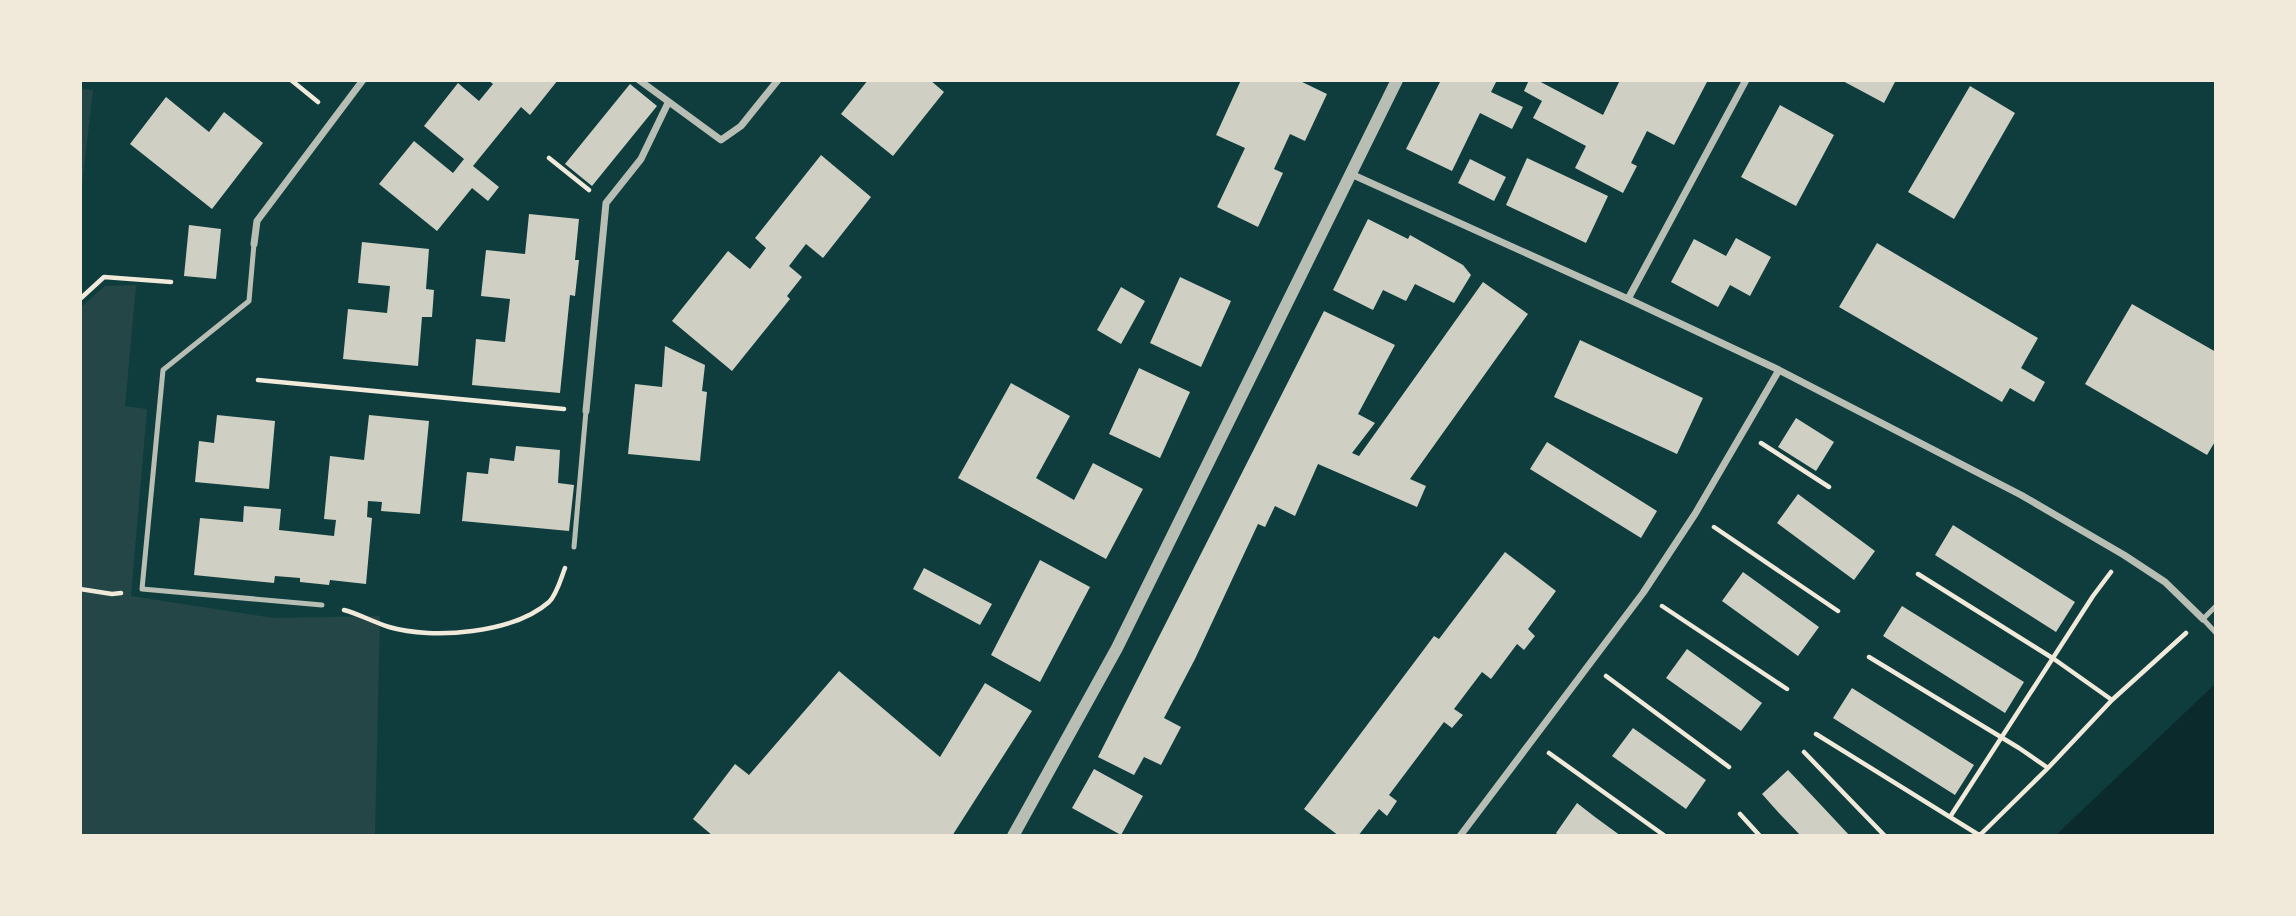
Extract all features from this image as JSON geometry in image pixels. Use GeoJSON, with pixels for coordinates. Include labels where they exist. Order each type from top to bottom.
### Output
{"type":"FeatureCollection","features":[{"type":"Feature","properties":{"kind":"street"},"geometry":{"type":"LineString","coordinates":[[254,244],[257,221],[363,80]]}},
{"type":"Feature","properties":{"kind":"street"},"geometry":{"type":"LineString","coordinates":[[639,80],[721,140],[741,126],[778,80]]}},
{"type":"Feature","properties":{"kind":"street"},"geometry":{"type":"LineString","coordinates":[[1013,835],[1117,648],[1397,80]]}},
{"type":"Feature","properties":{"kind":"street"},"geometry":{"type":"LineString","coordinates":[[1628,299],[1746,80]]}},
{"type":"Feature","properties":{"kind":"street"},"geometry":{"type":"LineString","coordinates":[[586,411],[606,204],[641,159],[668,103]]}},
{"type":"Feature","properties":{"kind":"street"},"geometry":{"type":"LineString","coordinates":[[1351,174],[1779,370],[2021,495],[2165,582],[2203,619]]}},
{"type":"Feature","properties":{"kind":"street"},"geometry":{"type":"LineString","coordinates":[[1460,835],[1643,593],[1695,514],[1779,370]]}},
{"type":"Feature","properties":{"kind":"lane"},"geometry":{"type":"LineString","coordinates":[[254,244],[249,300],[163,370],[142,589],[322,605]]}},
{"type":"Feature","properties":{"kind":"lane"},"geometry":{"type":"LineString","coordinates":[[575,547],[586,411]]}},
{"type":"Feature","properties":{"kind":"lane"},"geometry":{"type":"LineString","coordinates":[[2216,606],[2203,619],[2216,633]]}},
{"type":"Feature","properties":{"kind":"path"},"geometry":{"type":"LineString","coordinates":[[291,80],[335,116]]}},
{"type":"Feature","properties":{"kind":"path"},"geometry":{"type":"LineString","coordinates":[[549,158],[606,204]]}},
{"type":"Feature","properties":{"kind":"path"},"geometry":{"type":"LineString","coordinates":[[80,299],[104,277],[171,282]]}},
{"type":"Feature","properties":{"kind":"path"},"geometry":{"type":"LineString","coordinates":[[258,380],[586,411]]}},
{"type":"Feature","properties":{"kind":"path"},"geometry":{"type":"LineString","coordinates":[[1743,432],[1829,487]]}},
{"type":"Feature","properties":{"kind":"path"},"geometry":{"type":"LineString","coordinates":[[1695,514],[1839,611]]}},
{"type":"Feature","properties":{"kind":"path"},"geometry":{"type":"LineString","coordinates":[[322,605],[354,612],[390,628],[429,632],[503,626],[530,615],[552,600],[575,547]]}},
{"type":"Feature","properties":{"kind":"path"},"geometry":{"type":"LineString","coordinates":[[1918,574],[2054,659],[2112,700]]}},
{"type":"Feature","properties":{"kind":"path"},"geometry":{"type":"LineString","coordinates":[[80,589],[112,594],[142,589]]}},
{"type":"Feature","properties":{"kind":"path"},"geometry":{"type":"LineString","coordinates":[[1643,593],[1787,689]]}},
{"type":"Feature","properties":{"kind":"path"},"geometry":{"type":"LineString","coordinates":[[1950,817],[2092,596]]}},
{"type":"Feature","properties":{"kind":"path"},"geometry":{"type":"LineString","coordinates":[[1816,734],[1979,835],[2048,768],[2112,700],[2203,619]]}},
{"type":"Feature","properties":{"kind":"path"},"geometry":{"type":"LineString","coordinates":[[1869,657],[2048,768]]}},
{"type":"Feature","properties":{"kind":"path"},"geometry":{"type":"LineString","coordinates":[[1590,664],[1730,766]]}},
{"type":"Feature","properties":{"kind":"path"},"geometry":{"type":"LineString","coordinates":[[1531,741],[1665,835]]}},
{"type":"Feature","properties":{"kind":"path"},"geometry":{"type":"LineString","coordinates":[[1804,752],[1885,835]]}},
{"type":"Feature","properties":{"kind":"path"},"geometry":{"type":"LineString","coordinates":[[1740,814],[1760,835]]}},
{"type":"Feature","properties":{"kind":"shaded area"},"geometry":{"type":"Polygon","coordinates":[[[80,89],[93,90],[81,194],[80,89]]]}},
{"type":"Feature","properties":{"kind":"shaded area"},"geometry":{"type":"Polygon","coordinates":[[[136,285],[125,406],[147,409],[131,596],[274,618],[380,616],[375,835],[81,835],[80,308],[105,286],[136,285]]]}},
{"type":"Feature","properties":{"kind":"shaded area"},"geometry":{"type":"Polygon","coordinates":[[[2215,684],[2215,835],[2056,835],[2215,684]]]}},
{"type":"Feature","properties":{"kind":"building"},"geometry":{"type":"Polygon","coordinates":[[[488,80],[558,80],[530,115],[521,107],[473,166],[499,187],[488,201],[472,188],[437,231],[379,184],[414,141],[453,173],[464,159],[424,126],[458,83],[479,101],[493,84],[488,80]]]}},
{"type":"Feature","properties":{"kind":"building"},"geometry":{"type":"Polygon","coordinates":[[[868,80],[930,80],[944,92],[893,156],[841,114],[868,80]]]}},
{"type":"Feature","properties":{"kind":"building"},"geometry":{"type":"Polygon","coordinates":[[[1241,80],[1298,80],[1327,94],[1305,141],[1290,134],[1274,169],[1283,173],[1258,227],[1217,207],[1245,148],[1216,135],[1241,80]]]}},
{"type":"Feature","properties":{"kind":"building"},"geometry":{"type":"Polygon","coordinates":[[[1441,80],[1497,80],[1491,92],[1523,107],[1512,129],[1480,113],[1452,171],[1406,149],[1441,80]]]}},
{"type":"Feature","properties":{"kind":"building"},"geometry":{"type":"Polygon","coordinates":[[[1529,80],[1537,80],[1603,115],[1620,80],[1708,80],[1674,145],[1647,131],[1631,163],[1637,166],[1623,193],[1575,168],[1586,146],[1533,118],[1542,101],[1524,91],[1529,80]]]}},
{"type":"Feature","properties":{"kind":"building"},"geometry":{"type":"Polygon","coordinates":[[[1841,80],[1896,80],[1884,103],[1841,80]]]}},
{"type":"Feature","properties":{"kind":"building"},"geometry":{"type":"Polygon","coordinates":[[[630,84],[657,106],[592,186],[565,164],[630,84]]]}},
{"type":"Feature","properties":{"kind":"building"},"geometry":{"type":"Polygon","coordinates":[[[1970,86],[2015,113],[1954,219],[1908,192],[1970,86]]]}},
{"type":"Feature","properties":{"kind":"building"},"geometry":{"type":"Polygon","coordinates":[[[166,97],[209,132],[224,112],[263,143],[212,209],[130,144],[166,97]]]}},
{"type":"Feature","properties":{"kind":"building"},"geometry":{"type":"Polygon","coordinates":[[[1780,105],[1834,135],[1796,206],[1741,177],[1780,105]]]}},
{"type":"Feature","properties":{"kind":"building"},"geometry":{"type":"Polygon","coordinates":[[[821,155],[871,197],[823,258],[806,244],[789,266],[802,277],[787,296],[790,299],[732,371],[672,321],[728,251],[750,269],[766,248],[755,238],[821,155]]]}},
{"type":"Feature","properties":{"kind":"building"},"geometry":{"type":"Polygon","coordinates":[[[1527,158],[1608,196],[1586,243],[1506,205],[1527,158]]]}},
{"type":"Feature","properties":{"kind":"building"},"geometry":{"type":"Polygon","coordinates":[[[1470,159],[1506,177],[1494,201],[1458,183],[1470,159]]]}},
{"type":"Feature","properties":{"kind":"building"},"geometry":{"type":"Polygon","coordinates":[[[529,214],[579,219],[575,260],[579,260],[575,296],[570,295],[560,393],[472,385],[476,339],[505,342],[510,299],[481,296],[486,250],[525,254],[529,214]]]}},
{"type":"Feature","properties":{"kind":"building"},"geometry":{"type":"Polygon","coordinates":[[[1368,219],[1408,239],[1410,235],[1463,265],[1471,275],[1454,303],[1415,284],[1406,301],[1383,290],[1373,310],[1333,290],[1368,219]]]}},
{"type":"Feature","properties":{"kind":"building"},"geometry":{"type":"Polygon","coordinates":[[[189,225],[221,229],[216,279],[184,276],[189,225]]]}},
{"type":"Feature","properties":{"kind":"building"},"geometry":{"type":"Polygon","coordinates":[[[1736,238],[1771,257],[1750,296],[1730,285],[1718,307],[1671,282],[1694,239],[1726,256],[1736,238]]]}},
{"type":"Feature","properties":{"kind":"building"},"geometry":{"type":"Polygon","coordinates":[[[362,242],[429,249],[426,289],[434,290],[432,317],[422,317],[418,366],[343,359],[348,309],[387,313],[390,286],[358,283],[362,242]]]}},
{"type":"Feature","properties":{"kind":"building"},"geometry":{"type":"Polygon","coordinates":[[[1877,243],[2038,338],[2021,368],[2045,382],[2034,402],[2010,388],[2002,402],[1839,307],[1877,243]]]}},
{"type":"Feature","properties":{"kind":"building"},"geometry":{"type":"Polygon","coordinates":[[[1180,277],[1231,301],[1201,367],[1150,343],[1180,277]]]}},
{"type":"Feature","properties":{"kind":"building"},"geometry":{"type":"Polygon","coordinates":[[[1483,282],[1528,314],[1410,479],[1426,486],[1417,507],[1318,464],[1295,516],[1275,506],[1265,527],[1258,524],[1195,659],[1164,718],[1181,727],[1161,765],[1144,757],[1134,775],[1098,757],[1324,311],[1395,345],[1358,414],[1375,423],[1352,453],[1359,456],[1483,282]]]}},
{"type":"Feature","properties":{"kind":"building"},"geometry":{"type":"Polygon","coordinates":[[[1121,287],[1145,301],[1121,344],[1097,330],[1121,287]]]}},
{"type":"Feature","properties":{"kind":"building"},"geometry":{"type":"Polygon","coordinates":[[[2132,304],[2216,352],[2216,440],[2207,455],[2085,384],[2132,304]]]}},
{"type":"Feature","properties":{"kind":"building"},"geometry":{"type":"Polygon","coordinates":[[[1580,340],[1703,398],[1677,454],[1554,397],[1580,340]]]}},
{"type":"Feature","properties":{"kind":"building"},"geometry":{"type":"Polygon","coordinates":[[[665,346],[705,365],[702,391],[707,392],[700,461],[628,454],[635,384],[662,387],[665,346]]]}},
{"type":"Feature","properties":{"kind":"building"},"geometry":{"type":"Polygon","coordinates":[[[1139,368],[1190,392],[1160,458],[1109,434],[1139,368]]]}},
{"type":"Feature","properties":{"kind":"building"},"geometry":{"type":"Polygon","coordinates":[[[1011,383],[1070,416],[1036,478],[1074,500],[1093,463],[1143,489],[1106,559],[958,478],[1011,383]]]}},
{"type":"Feature","properties":{"kind":"building"},"geometry":{"type":"Polygon","coordinates":[[[217,415],[275,421],[269,489],[195,482],[199,441],[214,443],[217,415]]]}},
{"type":"Feature","properties":{"kind":"building"},"geometry":{"type":"Polygon","coordinates":[[[369,415],[429,421],[420,514],[381,511],[382,502],[368,501],[367,517],[372,518],[366,584],[330,580],[329,585],[300,582],[300,578],[275,576],[274,583],[194,575],[200,518],[243,522],[244,506],[281,509],[279,530],[334,536],[336,520],[324,519],[330,456],[364,460],[369,415]]]}},
{"type":"Feature","properties":{"kind":"building"},"geometry":{"type":"Polygon","coordinates":[[[1796,418],[1834,442],[1816,471],[1778,447],[1796,418]]]}},
{"type":"Feature","properties":{"kind":"building"},"geometry":{"type":"Polygon","coordinates":[[[1547,442],[1657,511],[1641,538],[1530,469],[1547,442]]]}},
{"type":"Feature","properties":{"kind":"building"},"geometry":{"type":"Polygon","coordinates":[[[516,446],[560,450],[558,483],[574,485],[569,531],[462,521],[467,472],[488,474],[490,458],[514,461],[516,446]]]}},
{"type":"Feature","properties":{"kind":"building"},"geometry":{"type":"Polygon","coordinates":[[[1798,494],[1875,551],[1854,580],[1777,523],[1798,494]]]}},
{"type":"Feature","properties":{"kind":"building"},"geometry":{"type":"Polygon","coordinates":[[[1953,525],[2075,602],[2056,632],[1935,555],[1953,525]]]}},
{"type":"Feature","properties":{"kind":"building"},"geometry":{"type":"Polygon","coordinates":[[[1505,552],[1556,591],[1528,629],[1535,636],[1524,650],[1517,644],[1491,679],[1482,672],[1454,709],[1463,715],[1452,728],[1444,722],[1389,795],[1397,801],[1387,816],[1379,809],[1358,836],[1339,836],[1304,809],[1434,636],[1439,639],[1505,552]]]}},
{"type":"Feature","properties":{"kind":"building"},"geometry":{"type":"Polygon","coordinates":[[[1040,560],[1090,587],[1040,682],[991,655],[1040,560]]]}},
{"type":"Feature","properties":{"kind":"building"},"geometry":{"type":"Polygon","coordinates":[[[924,568],[992,604],[980,625],[913,589],[924,568]]]}},
{"type":"Feature","properties":{"kind":"building"},"geometry":{"type":"Polygon","coordinates":[[[1743,572],[1819,627],[1798,656],[1722,601],[1743,572]]]}},
{"type":"Feature","properties":{"kind":"building"},"geometry":{"type":"Polygon","coordinates":[[[1902,606],[2024,682],[2005,713],[1883,636],[1902,606]]]}},
{"type":"Feature","properties":{"kind":"building"},"geometry":{"type":"Polygon","coordinates":[[[1687,649],[1762,703],[1741,731],[1666,678],[1687,649]]]}},
{"type":"Feature","properties":{"kind":"building"},"geometry":{"type":"Polygon","coordinates":[[[839,671],[940,757],[985,683],[1032,711],[952,836],[713,836],[693,819],[735,764],[749,775],[839,671]]]}},
{"type":"Feature","properties":{"kind":"building"},"geometry":{"type":"Polygon","coordinates":[[[1852,688],[1974,765],[1955,795],[1833,718],[1852,688]]]}},
{"type":"Feature","properties":{"kind":"building"},"geometry":{"type":"Polygon","coordinates":[[[1633,728],[1706,780],[1686,809],[1612,756],[1633,728]]]}},
{"type":"Feature","properties":{"kind":"building"},"geometry":{"type":"Polygon","coordinates":[[[1094,769],[1143,796],[1121,835],[1072,808],[1094,769]]]}},
{"type":"Feature","properties":{"kind":"building"},"geometry":{"type":"Polygon","coordinates":[[[1788,770],[1850,836],[1801,836],[1778,812],[1762,794],[1788,770]]]}},
{"type":"Feature","properties":{"kind":"building"},"geometry":{"type":"Polygon","coordinates":[[[1577,803],[1621,836],[1560,836],[1556,833],[1577,803]]]}}]}
